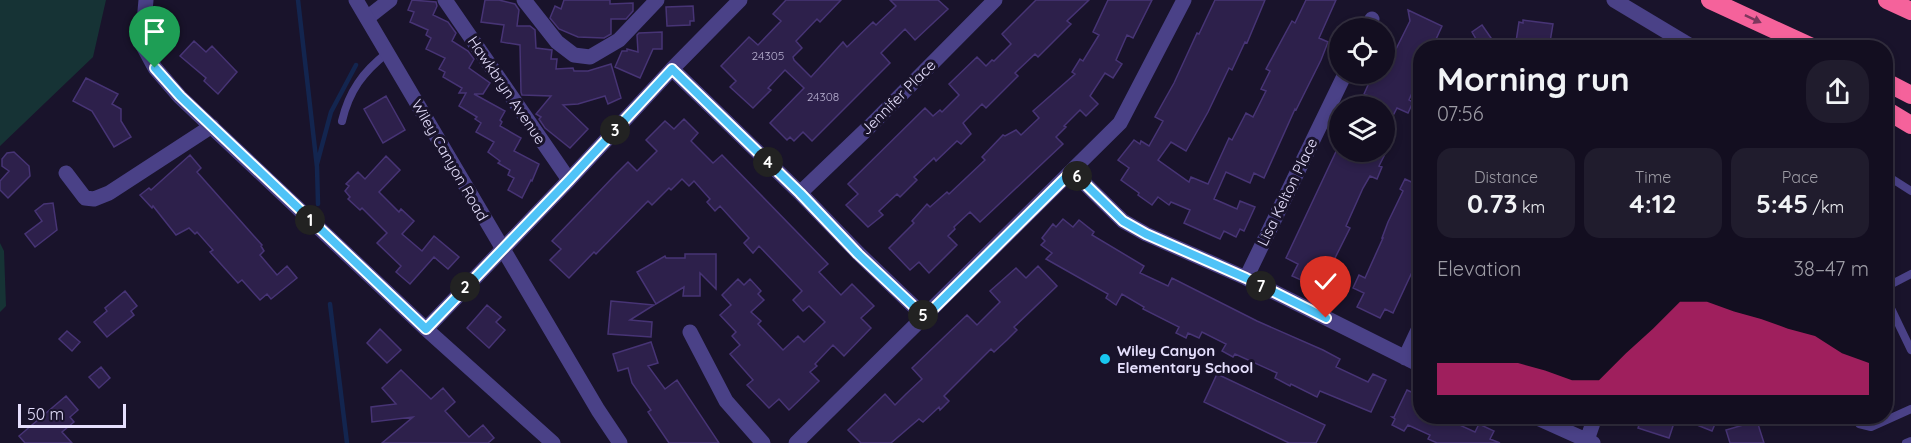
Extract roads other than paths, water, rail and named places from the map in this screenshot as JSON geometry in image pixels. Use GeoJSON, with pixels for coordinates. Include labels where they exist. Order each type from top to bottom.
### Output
{"type":"FeatureCollection","features":[{"type":"Feature","properties":{"kind":"highway"},"geometry":{"type":"LineString","coordinates":[[1710,0],[1793,40]]}},
{"type":"Feature","properties":{"kind":"highway"},"geometry":{"type":"LineString","coordinates":[[1887,0],[1911,12]]}},
{"type":"Feature","properties":{"kind":"highway"},"geometry":{"type":"LineString","coordinates":[[1893,86],[1911,95]]}},
{"type":"Feature","properties":{"kind":"highway"},"geometry":{"type":"LineString","coordinates":[[1893,114],[1911,125]]}},
{"type":"Feature","properties":{"kind":"street"},"geometry":{"type":"LineString","coordinates":[[146,0],[142,44],[155,68],[180,96],[426,329],[554,443]]}},
{"type":"Feature","properties":{"kind":"street","name":"Wiley Canyon Road"},"geometry":{"type":"LineString","coordinates":[[356,0],[502,249],[620,443]]}},
{"type":"Feature","properties":{"kind":"street"},"geometry":{"type":"LineString","coordinates":[[367,18],[390,0]]}},
{"type":"Feature","properties":{"kind":"street","name":"Hawkbryn Avenue"},"geometry":{"type":"LineString","coordinates":[[445,0],[569,180]]}},
{"type":"Feature","properties":{"kind":"street"},"geometry":{"type":"LineString","coordinates":[[527,1],[557,42],[574,55],[590,57],[619,40],[657,0]]}},
{"type":"Feature","properties":{"kind":"street"},"geometry":{"type":"LineString","coordinates":[[426,329],[740,0]]}},
{"type":"Feature","properties":{"kind":"street","name":"Jennifer Place"},"geometry":{"type":"LineString","coordinates":[[800,193],[995,0]]}},
{"type":"Feature","properties":{"kind":"street"},"geometry":{"type":"LineString","coordinates":[[796,443],[1120,123],[1184,0]]}},
{"type":"Feature","properties":{"kind":"street"},"geometry":{"type":"LineString","coordinates":[[1614,0],[1681,40]]}},
{"type":"Feature","properties":{"kind":"street"},"geometry":{"type":"LineString","coordinates":[[672,69],[800,193],[858,254],[925,317]]}},
{"type":"Feature","properties":{"kind":"street","name":"Lisa Kelton Place"},"geometry":{"type":"LineString","coordinates":[[1246,278],[1340,84]]}},
{"type":"Feature","properties":{"kind":"street"},"geometry":{"type":"LineString","coordinates":[[66,173],[85,198],[94,199],[109,193],[212,126]]}},
{"type":"Feature","properties":{"kind":"street"},"geometry":{"type":"LineString","coordinates":[[1072,171],[1123,221],[1146,234],[1246,278],[1413,362]]}},
{"type":"Feature","properties":{"kind":"street"},"geometry":{"type":"LineString","coordinates":[[690,332],[726,401],[763,443]]}},
{"type":"Feature","properties":{"kind":"street"},"geometry":{"type":"LineString","coordinates":[[1406,358],[1413,342]]}},
{"type":"Feature","properties":{"kind":"street"},"geometry":{"type":"LineString","coordinates":[[1550,424],[1589,442],[1593,424]]}},
{"type":"Feature","properties":{"kind":"lane"},"geometry":{"type":"LineString","coordinates":[[342,121],[346,104],[356,84],[369,67],[387,53]]}},
{"type":"Feature","properties":{"kind":"lane"},"geometry":{"type":"LineString","coordinates":[[1893,180],[1911,191]]}},
{"type":"Feature","properties":{"kind":"lane"},"geometry":{"type":"LineString","coordinates":[[1893,283],[1911,274]]}},
{"type":"Feature","properties":{"kind":"lane"},"geometry":{"type":"LineString","coordinates":[[1893,313],[1911,350]]}},
{"type":"Feature","properties":{"kind":"lane"},"geometry":{"type":"LineString","coordinates":[[1893,417],[1911,409]]}},
{"type":"Feature","properties":{"kind":"lane"},"geometry":{"type":"LineString","coordinates":[[1859,424],[1871,427],[1878,424]]}},
{"type":"Feature","properties":{"kind":"lane"},"geometry":{"type":"LineString","coordinates":[[1906,443],[1911,441]]}},
{"type":"Feature","properties":{"kind":"waterway"},"geometry":{"type":"LineString","coordinates":[[298,0],[317,167],[318,204]]}},
{"type":"Feature","properties":{"kind":"waterway"},"geometry":{"type":"LineString","coordinates":[[317,164],[331,112],[356,65]]}},
{"type":"Feature","properties":{"kind":"waterway"},"geometry":{"type":"LineString","coordinates":[[330,304],[347,443]]}},
{"type":"Feature","properties":{"kind":"place","name":"Wiley Canyon Elementary School"},"geometry":{"type":"Point","coordinates":[1105,359]}}]}
